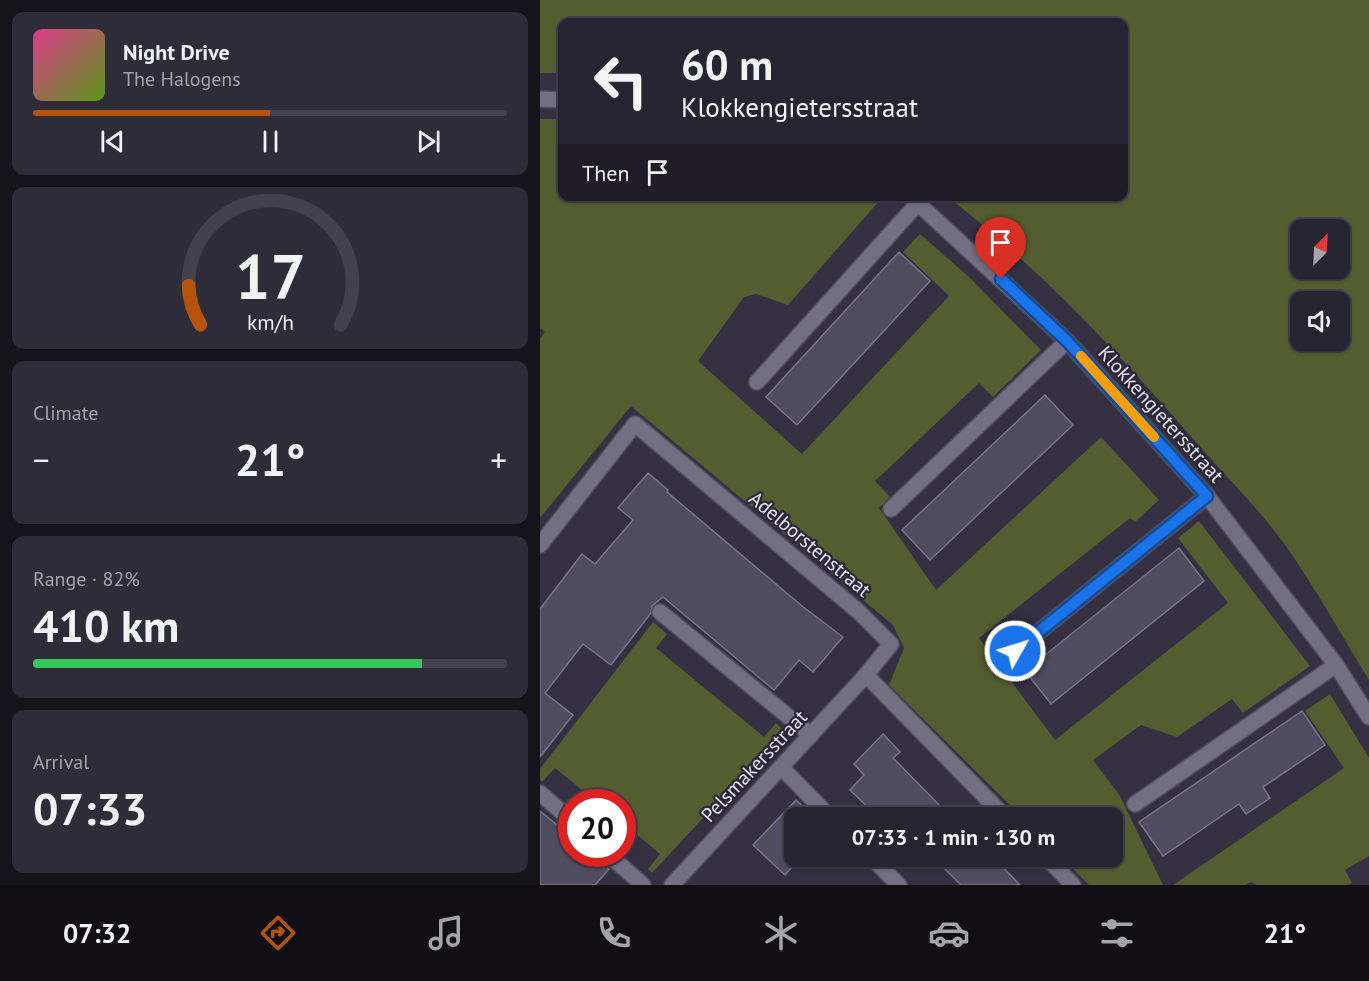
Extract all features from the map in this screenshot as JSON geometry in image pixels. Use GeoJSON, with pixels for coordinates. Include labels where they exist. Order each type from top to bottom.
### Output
{"type":"FeatureCollection","features":[{"type":"Feature","properties":{"kind":"street"},"geometry":{"type":"LineString","coordinates":[[540,99],[558,100]]}},
{"type":"Feature","properties":{"kind":"street"},"geometry":{"type":"LineString","coordinates":[[757,382],[913,201]]}},
{"type":"Feature","properties":{"kind":"street","name":"Klokkengietersstraat"},"geometry":{"type":"LineString","coordinates":[[917,201],[1067,341],[1207,496],[1336,665],[1369,717]]}},
{"type":"Feature","properties":{"kind":"street"},"geometry":{"type":"LineString","coordinates":[[891,510],[1067,341]]}},
{"type":"Feature","properties":{"kind":"street","name":"Adelborstenstraat"},"geometry":{"type":"LineString","coordinates":[[540,545],[635,424],[859,612],[891,644],[866,675]]}},
{"type":"Feature","properties":{"kind":"street"},"geometry":{"type":"LineString","coordinates":[[1015,651],[1207,496]]}},
{"type":"Feature","properties":{"kind":"street"},"geometry":{"type":"LineString","coordinates":[[660,612],[811,735]]}},
{"type":"Feature","properties":{"kind":"street"},"geometry":{"type":"LineString","coordinates":[[1135,804],[1336,665]]}},
{"type":"Feature","properties":{"kind":"street"},"geometry":{"type":"LineString","coordinates":[[866,675],[995,807]]}},
{"type":"Feature","properties":{"kind":"street","name":"Pelsmakersstraat"},"geometry":{"type":"LineString","coordinates":[[672,885],[866,675]]}},
{"type":"Feature","properties":{"kind":"street"},"geometry":{"type":"LineString","coordinates":[[781,767],[820,807]]}},
{"type":"Feature","properties":{"kind":"street"},"geometry":{"type":"LineString","coordinates":[[540,793],[558,809]]}},
{"type":"Feature","properties":{"kind":"street"},"geometry":{"type":"LineString","coordinates":[[623,867],[643,885]]}},
{"type":"Feature","properties":{"kind":"street"},"geometry":{"type":"LineString","coordinates":[[881,867],[899,885]]}},
{"type":"Feature","properties":{"kind":"street"},"geometry":{"type":"LineString","coordinates":[[1056,867],[1073,885]]}},
{"type":"Feature","properties":{"kind":"green space"},"geometry":{"type":"Polygon","coordinates":[[[540,0],[1369,0],[1369,680],[1299,565],[1257,510],[1143,382],[1081,317],[983,225],[953,201],[1128,201],[1128,18],[558,18],[558,73],[540,73],[540,0]]]}},
{"type":"Feature","properties":{"kind":"green space"},"geometry":{"type":"Polygon","coordinates":[[[540,119],[558,119],[558,201],[879,201],[788,305],[756,294],[744,297],[698,361],[802,454],[949,296],[903,252],[920,234],[969,277],[1041,350],[993,397],[979,383],[875,481],[890,497],[879,508],[936,590],[1101,437],[1159,500],[1135,522],[1130,518],[979,638],[1055,740],[1228,603],[1178,538],[1199,521],[1310,666],[1243,713],[1232,699],[1177,737],[1141,725],[1093,760],[1120,796],[1163,885],[1089,885],[1071,867],[1123,867],[1123,807],[1012,807],[889,685],[904,648],[893,625],[631,406],[540,518],[540,339],[545,332],[540,328],[540,119]]]}},
{"type":"Feature","properties":{"kind":"green space"},"geometry":{"type":"Polygon","coordinates":[[[653,622],[667,634],[656,648],[764,737],[776,723],[784,731],[652,873],[648,869],[660,854],[636,834],[636,789],[581,789],[555,768],[542,782],[540,769],[653,622]]]}},
{"type":"Feature","properties":{"kind":"green space"},"geometry":{"type":"Polygon","coordinates":[[[1330,694],[1369,758],[1369,856],[1345,870],[1352,883],[1348,885],[1257,885],[1251,882],[1245,885],[1173,885],[1344,768],[1305,711],[1330,694]]]}},
{"type":"Feature","properties":{"kind":"building"},"geometry":{"type":"Polygon","coordinates":[[[899,252],[930,281],[797,425],[766,397],[899,252]]]}},
{"type":"Feature","properties":{"kind":"building"},"geometry":{"type":"Polygon","coordinates":[[[1045,395],[1073,425],[930,560],[902,530],[1045,395]]]}},
{"type":"Feature","properties":{"kind":"building"},"geometry":{"type":"Polygon","coordinates":[[[648,473],[668,490],[667,492],[802,606],[843,637],[813,672],[799,660],[774,690],[663,597],[652,606],[651,613],[611,665],[583,644],[545,693],[573,715],[540,757],[540,609],[582,554],[595,564],[633,520],[618,508],[648,473]]]}},
{"type":"Feature","properties":{"kind":"building"},"geometry":{"type":"Polygon","coordinates":[[[1179,548],[1204,581],[1051,704],[1025,671],[1179,548]]]}},
{"type":"Feature","properties":{"kind":"building"},"geometry":{"type":"Polygon","coordinates":[[[1302,711],[1325,745],[1263,787],[1270,798],[1246,814],[1239,804],[1163,856],[1139,822],[1302,711]]]}},
{"type":"Feature","properties":{"kind":"building"},"geometry":{"type":"Polygon","coordinates":[[[883,734],[900,752],[893,758],[941,807],[868,807],[850,790],[864,775],[854,764],[883,734]]]}},
{"type":"Feature","properties":{"kind":"building"},"geometry":{"type":"Polygon","coordinates":[[[796,800],[803,807],[789,807],[796,800]]]}},
{"type":"Feature","properties":{"kind":"building"},"geometry":{"type":"Polygon","coordinates":[[[540,811],[558,826],[558,867],[607,867],[609,869],[595,885],[540,885],[540,811]]]}},
{"type":"Feature","properties":{"kind":"building"},"geometry":{"type":"Polygon","coordinates":[[[784,813],[784,867],[792,867],[785,875],[753,845],[784,813]]]}},
{"type":"Feature","properties":{"kind":"building"},"geometry":{"type":"Polygon","coordinates":[[[943,867],[1003,867],[1020,885],[961,885],[943,867]]]}},
{"type":"Feature","properties":{"kind":"slow traffic"},"geometry":{"type":"LineString","coordinates":[[1081,356],[1154,437]]}},
{"type":"Feature","properties":{"kind":"route"},"geometry":{"type":"LineString","coordinates":[[1001,279],[1067,341],[1207,496],[1015,651]]}}]}
